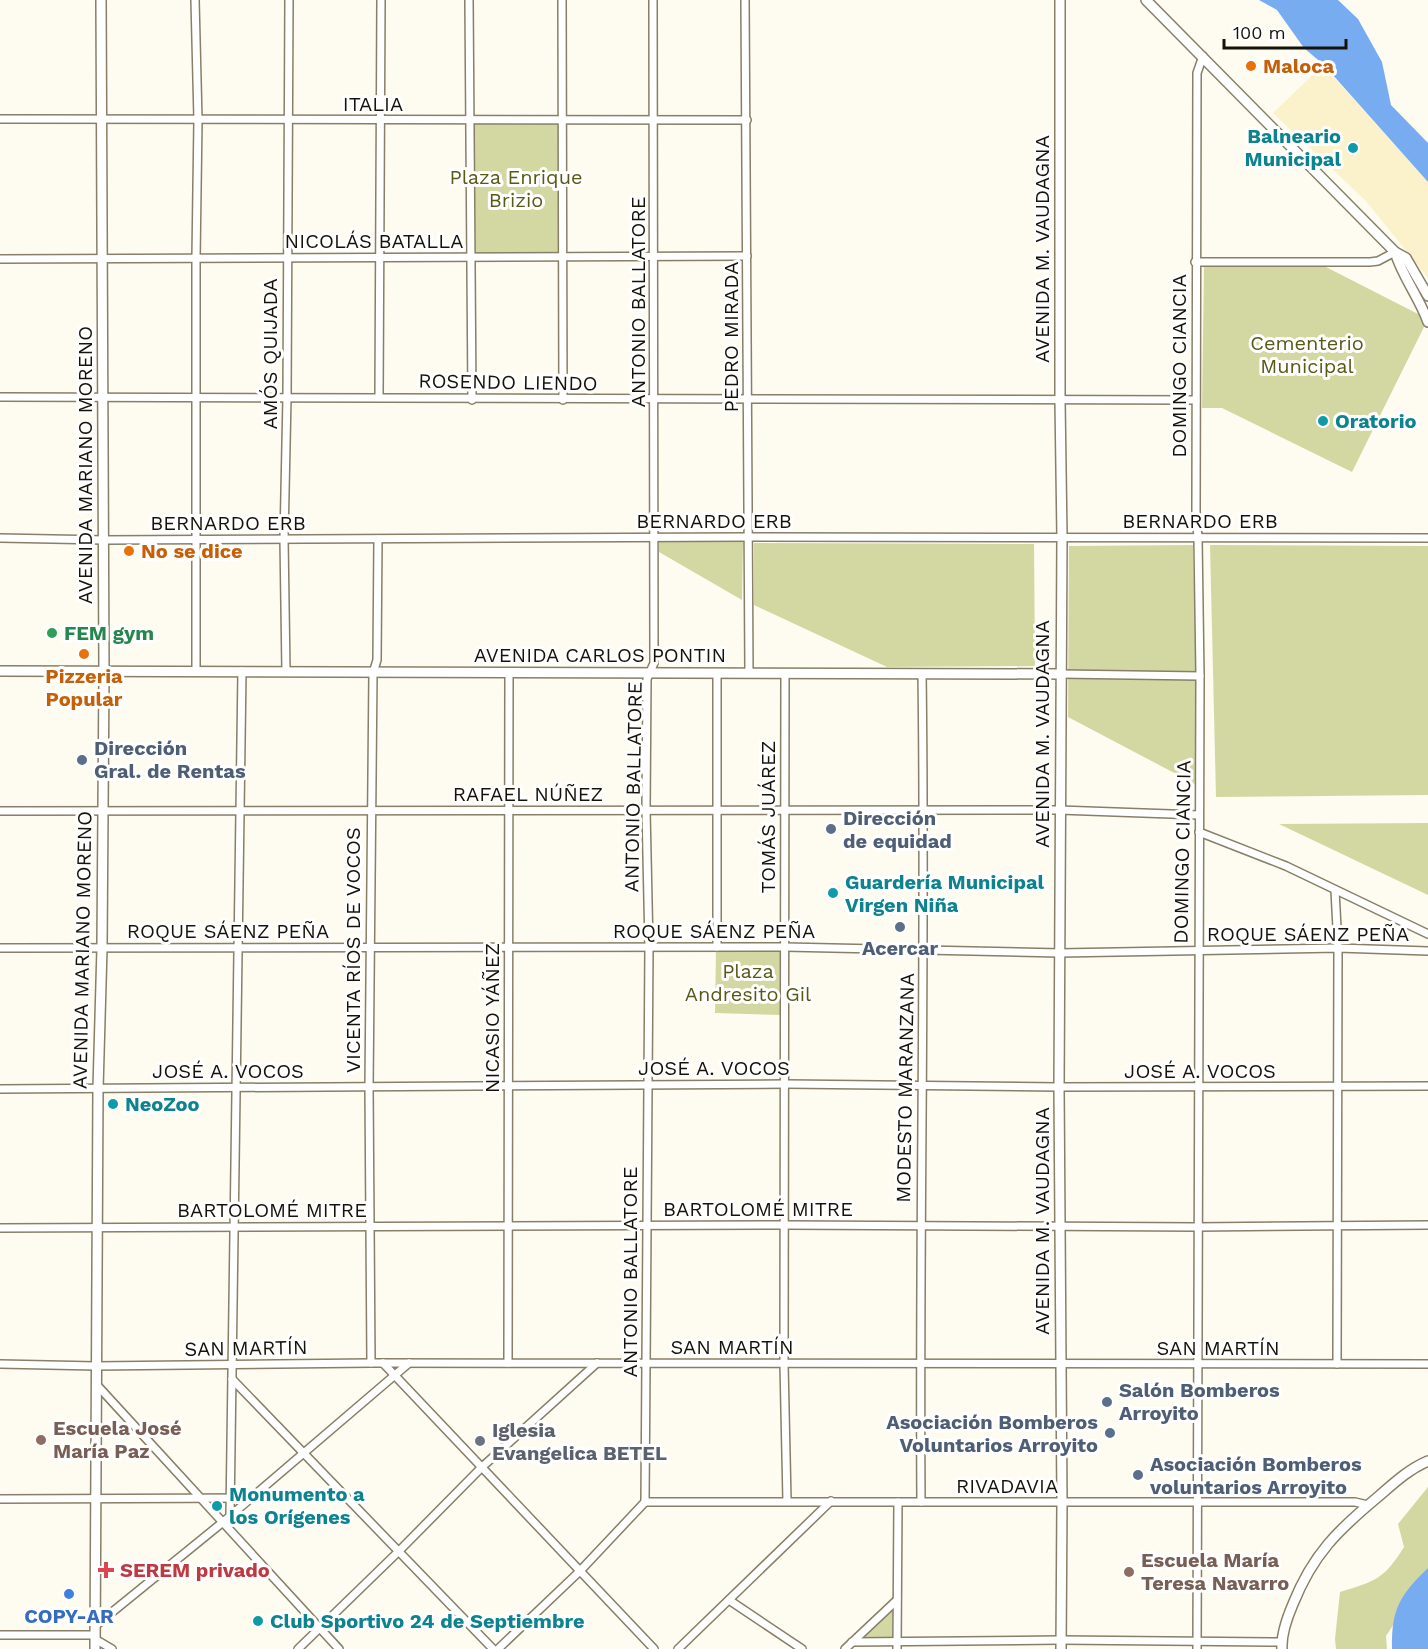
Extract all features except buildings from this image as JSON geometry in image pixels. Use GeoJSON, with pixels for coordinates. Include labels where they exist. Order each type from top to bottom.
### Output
{"type":"FeatureCollection","features":[{"type":"Feature","properties":{"kind":"main road","name":"AVENIDA MARIANO MORENO"},"geometry":{"type":"LineString","coordinates":[[95,1637],[98,1089],[102,948],[104,672],[101,0]]}},
{"type":"Feature","properties":{"kind":"main road","name":"AVENIDA M. VAUDAGNA"},"geometry":{"type":"LineString","coordinates":[[1060,0],[1061,1644]]}},
{"type":"Feature","properties":{"kind":"main road"},"geometry":{"type":"LineString","coordinates":[[1146,0],[1395,252],[1406,258],[1428,296]]}},
{"type":"Feature","properties":{"kind":"main road"},"geometry":{"type":"LineString","coordinates":[[1395,252],[1398,264],[1428,322]]}},
{"type":"Feature","properties":{"kind":"main road","name":"AVENIDA CARLOS PONTIN"},"geometry":{"type":"LineString","coordinates":[[0,671],[1061,674]]}},
{"type":"Feature","properties":{"kind":"main road"},"geometry":{"type":"LineString","coordinates":[[1282,1646],[1290,1612],[1311,1565],[1337,1534],[1368,1505],[1403,1476],[1428,1461]]}},
{"type":"Feature","properties":{"kind":"street"},"geometry":{"type":"LineString","coordinates":[[195,0],[198,120],[195,672]]}},
{"type":"Feature","properties":{"kind":"street","name":"AMÓS QUIJADA"},"geometry":{"type":"LineString","coordinates":[[286,672],[284,539],[289,0]]}},
{"type":"Feature","properties":{"kind":"street"},"geometry":{"type":"LineString","coordinates":[[379,397],[381,0]]}},
{"type":"Feature","properties":{"kind":"street"},"geometry":{"type":"LineString","coordinates":[[470,0],[472,399]]}},
{"type":"Feature","properties":{"kind":"street"},"geometry":{"type":"LineString","coordinates":[[562,0],[563,400]]}},
{"type":"Feature","properties":{"kind":"street","name":"ANTONIO BALLATORE"},"geometry":{"type":"LineString","coordinates":[[645,1502],[646,1085],[649,947],[646,810],[647,679],[654,663],[655,537],[653,0]]}},
{"type":"Feature","properties":{"kind":"street","name":"PEDRO MIRADA"},"geometry":{"type":"LineString","coordinates":[[745,0],[749,673]]}},
{"type":"Feature","properties":{"kind":"street","name":"DOMINGO CIANCIA"},"geometry":{"type":"LineString","coordinates":[[1197,1645],[1197,951],[1200,676],[1196,512],[1195,262],[1197,73],[1203,56]]}},
{"type":"Feature","properties":{"kind":"street","name":"ITALIA"},"geometry":{"type":"LineString","coordinates":[[0,119],[747,120]]}},
{"type":"Feature","properties":{"kind":"street"},"geometry":{"type":"LineString","coordinates":[[1195,262],[1370,262],[1378,261],[1395,252]]}},
{"type":"Feature","properties":{"kind":"street","name":"NICOLÁS BATALLA"},"geometry":{"type":"LineString","coordinates":[[0,259],[747,256]]}},
{"type":"Feature","properties":{"kind":"street","name":"ROSENDO LIENDO"},"geometry":{"type":"LineString","coordinates":[[0,397],[1196,400]]}},
{"type":"Feature","properties":{"kind":"street","name":"BERNARDO ERB"},"geometry":{"type":"LineString","coordinates":[[0,538],[104,540],[655,537],[1428,538]]}},
{"type":"Feature","properties":{"kind":"street","name":"VICENTA RÍOS DE VOCOS"},"geometry":{"type":"LineString","coordinates":[[370,1363],[371,811],[373,673],[377,660],[378,539]]}},
{"type":"Feature","properties":{"kind":"street"},"geometry":{"type":"LineString","coordinates":[[230,1515],[242,671]]}},
{"type":"Feature","properties":{"kind":"street","name":"TOMÁS JUÁREZ"},"geometry":{"type":"LineString","coordinates":[[785,673],[784,1364],[787,1501]]}},
{"type":"Feature","properties":{"kind":"street","name":"NICASIO YÁÑEZ"},"geometry":{"type":"LineString","coordinates":[[508,1363],[509,674]]}},
{"type":"Feature","properties":{"kind":"street"},"geometry":{"type":"LineString","coordinates":[[717,674],[717,947]]}},
{"type":"Feature","properties":{"kind":"street","name":"MODESTO MARANZANA"},"geometry":{"type":"LineString","coordinates":[[921,1502],[920,1226],[924,810],[922,674]]}},
{"type":"Feature","properties":{"kind":"street","name":"AVENIDA CARLOS PONTIN"},"geometry":{"type":"LineString","coordinates":[[1061,674],[1200,676]]}},
{"type":"Feature","properties":{"kind":"street","name":"RAFAEL NÚÑEZ"},"geometry":{"type":"LineString","coordinates":[[0,811],[1059,810],[1199,815]]}},
{"type":"Feature","properties":{"kind":"street"},"geometry":{"type":"LineString","coordinates":[[1199,832],[1286,866],[1428,934]]}},
{"type":"Feature","properties":{"kind":"street"},"geometry":{"type":"LineString","coordinates":[[1335,890],[1338,948],[1337,1364]]}},
{"type":"Feature","properties":{"kind":"street","name":"ROQUE SÁENZ PEÑA"},"geometry":{"type":"LineString","coordinates":[[0,948],[785,947],[1060,953],[1338,948],[1428,951]]}},
{"type":"Feature","properties":{"kind":"street","name":"JOSÉ A. VOCOS"},"geometry":{"type":"LineString","coordinates":[[0,1089],[786,1084],[1059,1087],[1428,1086]]}},
{"type":"Feature","properties":{"kind":"street","name":"BARTOLOMÉ MITRE"},"geometry":{"type":"LineString","coordinates":[[0,1228],[1428,1225]]}},
{"type":"Feature","properties":{"kind":"street","name":"SAN MARTÍN"},"geometry":{"type":"LineString","coordinates":[[0,1364],[96,1366],[370,1363],[1428,1364]]}},
{"type":"Feature","properties":{"kind":"street"},"geometry":{"type":"LineString","coordinates":[[383,1363],[654,1649]]}},
{"type":"Feature","properties":{"kind":"street"},"geometry":{"type":"LineString","coordinates":[[95,1637],[230,1515],[409,1363]]}},
{"type":"Feature","properties":{"kind":"street"},"geometry":{"type":"LineString","coordinates":[[298,1649],[482,1467],[597,1363]]}},
{"type":"Feature","properties":{"kind":"street"},"geometry":{"type":"LineString","coordinates":[[232,1379],[493,1649]]}},
{"type":"Feature","properties":{"kind":"street"},"geometry":{"type":"LineString","coordinates":[[96,1384],[339,1649]]}},
{"type":"Feature","properties":{"kind":"street"},"geometry":{"type":"LineString","coordinates":[[0,1499],[250,1498]]}},
{"type":"Feature","properties":{"kind":"street"},"geometry":{"type":"LineString","coordinates":[[678,1649],[831,1501]]}},
{"type":"Feature","properties":{"kind":"street"},"geometry":{"type":"LineString","coordinates":[[498,1649],[580,1570],[645,1502]]}},
{"type":"Feature","properties":{"kind":"street","name":"RIVADAVIA"},"geometry":{"type":"LineString","coordinates":[[645,1502],[1355,1502],[1368,1505]]}},
{"type":"Feature","properties":{"kind":"street"},"geometry":{"type":"LineString","coordinates":[[897,1645],[898,1502]]}},
{"type":"Feature","properties":{"kind":"street"},"geometry":{"type":"LineString","coordinates":[[729,1600],[802,1649]]}},
{"type":"Feature","properties":{"kind":"street"},"geometry":{"type":"LineString","coordinates":[[845,1649],[897,1600]]}},
{"type":"Feature","properties":{"kind":"street"},"geometry":{"type":"LineString","coordinates":[[0,1635],[95,1637],[112,1649]]}},
{"type":"Feature","properties":{"kind":"street"},"geometry":{"type":"LineString","coordinates":[[852,1642],[897,1645],[1282,1646]]}},
{"type":"Feature","properties":{"kind":"green space","name":"Plaza Enrique Brizio"},"geometry":{"type":"Polygon","coordinates":[[[472,123],[561,123],[561,254],[472,255],[472,123]]]}},
{"type":"Feature","properties":{"kind":"green space","name":"Cementerio Municipal"},"geometry":{"type":"Polygon","coordinates":[[[1204,265],[1326,267],[1420,315],[1424,327],[1352,472],[1222,408],[1202,408],[1204,265]]]}},
{"type":"Feature","properties":{"kind":"green space"},"geometry":{"type":"Polygon","coordinates":[[[659,542],[743,542],[742,600],[659,552],[659,542]]]}},
{"type":"Feature","properties":{"kind":"green space"},"geometry":{"type":"Polygon","coordinates":[[[754,543],[1034,544],[1035,666],[887,667],[754,605],[754,543]]]}},
{"type":"Feature","properties":{"kind":"green space"},"geometry":{"type":"Polygon","coordinates":[[[1193,545],[1199,786],[1068,717],[1069,546],[1193,545]]]}},
{"type":"Feature","properties":{"kind":"green space"},"geometry":{"type":"Polygon","coordinates":[[[1210,545],[1428,546],[1428,795],[1216,797],[1210,545]]]}},
{"type":"Feature","properties":{"kind":"green space"},"geometry":{"type":"Polygon","coordinates":[[[1428,823],[1428,895],[1279,824],[1428,823]]]}},
{"type":"Feature","properties":{"kind":"green space","name":"Plaza Andresito Gil"},"geometry":{"type":"Polygon","coordinates":[[[716,950],[780,950],[781,1015],[715,1013],[716,950]]]}},
{"type":"Feature","properties":{"kind":"green space"},"geometry":{"type":"Polygon","coordinates":[[[1428,1487],[1428,1583],[1413,1595],[1386,1636],[1387,1649],[1336,1649],[1340,1592],[1371,1581],[1391,1566],[1404,1547],[1398,1524],[1428,1487]]]}},
{"type":"Feature","properties":{"kind":"green space"},"geometry":{"type":"Polygon","coordinates":[[[893,1611],[892,1639],[859,1638],[893,1611]]]}},
{"type":"Feature","properties":{"kind":"sand","name":"Balneario Municipal"},"geometry":{"type":"Polygon","coordinates":[[[1323,65],[1428,182],[1428,278],[1366,201],[1273,113],[1323,65]]]}},
{"type":"Feature","properties":{"kind":"water"},"geometry":{"type":"Polygon","coordinates":[[[1259,0],[1338,0],[1358,19],[1382,62],[1391,105],[1428,143],[1428,182],[1324,65],[1304,48],[1277,10],[1259,0]]]}},
{"type":"Feature","properties":{"kind":"water"},"geometry":{"type":"Polygon","coordinates":[[[1428,1568],[1428,1649],[1392,1649],[1393,1623],[1399,1604],[1410,1586],[1428,1568]]]}},
{"type":"Feature","properties":{"kind":"place","name":"Maloca"},"geometry":{"type":"Point","coordinates":[1251,66]}},
{"type":"Feature","properties":{"kind":"place","name":"Balneario Municipal"},"geometry":{"type":"Point","coordinates":[1353,148]}},
{"type":"Feature","properties":{"kind":"place","name":"Oratorio"},"geometry":{"type":"Point","coordinates":[1323,421]}},
{"type":"Feature","properties":{"kind":"place","name":"No se dice"},"geometry":{"type":"Point","coordinates":[129,551]}},
{"type":"Feature","properties":{"kind":"place","name":"FEM gym"},"geometry":{"type":"Point","coordinates":[52,633]}},
{"type":"Feature","properties":{"kind":"place","name":"Pizzeria Popular"},"geometry":{"type":"Point","coordinates":[84,654]}},
{"type":"Feature","properties":{"kind":"place","name":"Dirección Gral. de Rentas"},"geometry":{"type":"Point","coordinates":[82,760]}},
{"type":"Feature","properties":{"kind":"place","name":"Dirección de equidad"},"geometry":{"type":"Point","coordinates":[831,829]}},
{"type":"Feature","properties":{"kind":"place","name":"Guardería Municipal Virgen Niña"},"geometry":{"type":"Point","coordinates":[833,893]}},
{"type":"Feature","properties":{"kind":"place","name":"Acercar"},"geometry":{"type":"Point","coordinates":[900,927]}},
{"type":"Feature","properties":{"kind":"place","name":"NeoZoo"},"geometry":{"type":"Point","coordinates":[113,1104]}},
{"type":"Feature","properties":{"kind":"place","name":"Salón Bomberos Arroyito"},"geometry":{"type":"Point","coordinates":[1107,1402]}},
{"type":"Feature","properties":{"kind":"place","name":"Asociación Bomberos Voluntarios Arroyito"},"geometry":{"type":"Point","coordinates":[1110,1433]}},
{"type":"Feature","properties":{"kind":"place","name":"Escuela José María Paz"},"geometry":{"type":"Point","coordinates":[41,1440]}},
{"type":"Feature","properties":{"kind":"place","name":"Iglesia Evangelica BETEL"},"geometry":{"type":"Point","coordinates":[480,1441]}},
{"type":"Feature","properties":{"kind":"place","name":"Asociación Bomberos voluntarios Arroyito"},"geometry":{"type":"Point","coordinates":[1138,1475]}},
{"type":"Feature","properties":{"kind":"place","name":"Monumento a los Orígenes"},"geometry":{"type":"Point","coordinates":[217,1506]}},
{"type":"Feature","properties":{"kind":"place","name":"SEREM privado"},"geometry":{"type":"Point","coordinates":[106,1570]}},
{"type":"Feature","properties":{"kind":"place","name":"Escuela María Teresa Navarro"},"geometry":{"type":"Point","coordinates":[1129,1572]}},
{"type":"Feature","properties":{"kind":"place","name":"COPY-AR"},"geometry":{"type":"Point","coordinates":[69,1594]}},
{"type":"Feature","properties":{"kind":"place","name":"Club Sportivo 24 de Septiembre"},"geometry":{"type":"Point","coordinates":[258,1621]}}]}
